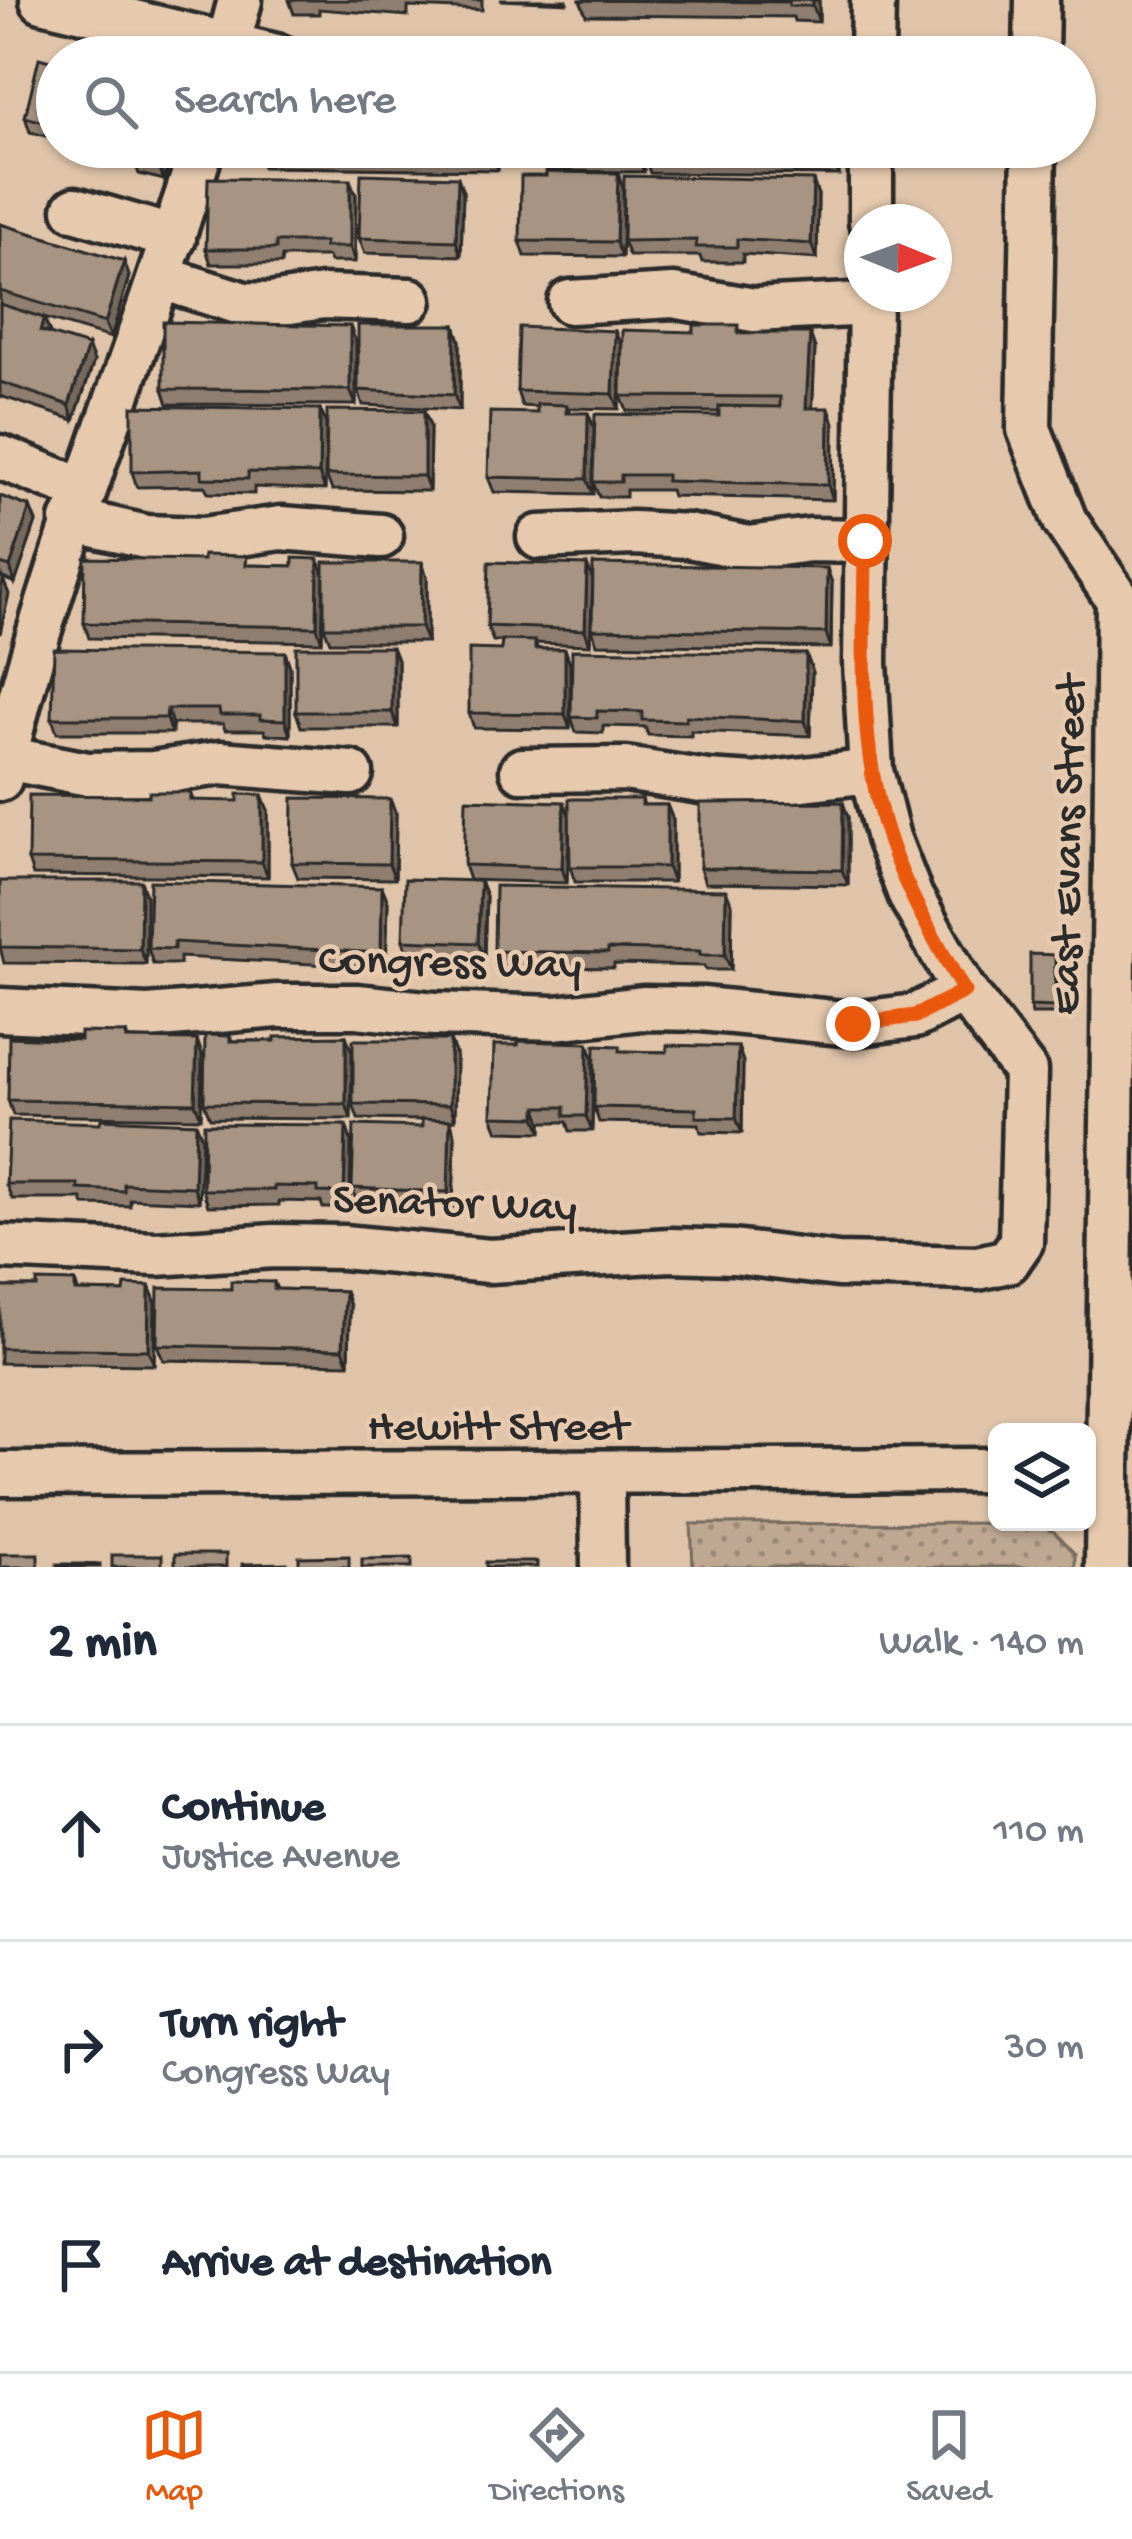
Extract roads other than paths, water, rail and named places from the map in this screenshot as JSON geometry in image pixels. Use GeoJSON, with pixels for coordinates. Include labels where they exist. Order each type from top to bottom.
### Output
{"type":"FeatureCollection","features":[{"type":"Feature","properties":{"kind":"street"},"geometry":{"type":"LineString","coordinates":[[42,0],[170,36]]}},
{"type":"Feature","properties":{"kind":"street"},"geometry":{"type":"LineString","coordinates":[[231,36],[240,0]]}},
{"type":"Feature","properties":{"kind":"street"},"geometry":{"type":"LineString","coordinates":[[872,36],[873,0]]}},
{"type":"Feature","properties":{"kind":"street"},"geometry":{"type":"LineString","coordinates":[[1036,36],[1037,0]]}},
{"type":"Feature","properties":{"kind":"street"},"geometry":{"type":"LineString","coordinates":[[196,168],[162,278],[78,505],[4,748],[88,774],[153,773],[220,763],[351,773]]}},
{"type":"Feature","properties":{"kind":"street"},"geometry":{"type":"LineString","coordinates":[[871,204],[872,168]]}},
{"type":"Feature","properties":{"kind":"street","name":"East Evans Street"},"geometry":{"type":"LineString","coordinates":[[1034,168],[1029,429],[1065,521],[1125,597],[1107,1567]]}},
{"type":"Feature","properties":{"kind":"street"},"geometry":{"type":"LineString","coordinates":[[75,208],[174,238]]}},
{"type":"Feature","properties":{"kind":"street"},"geometry":{"type":"LineString","coordinates":[[162,278],[244,304],[323,297],[410,300]]}},
{"type":"Feature","properties":{"kind":"street"},"geometry":{"type":"LineString","coordinates":[[570,302],[674,296],[754,310],[844,301]]}},
{"type":"Feature","properties":{"kind":"street"},"geometry":{"type":"LineString","coordinates":[[870,312],[865,541],[866,719],[872,771],[888,838],[911,896],[964,991]]}},
{"type":"Feature","properties":{"kind":"street"},"geometry":{"type":"LineString","coordinates":[[0,458],[78,505],[146,537],[203,539],[281,528],[382,536]]}},
{"type":"Feature","properties":{"kind":"street"},"geometry":{"type":"LineString","coordinates":[[538,537],[633,533],[688,536],[749,548],[810,539],[865,541]]}},
{"type":"Feature","properties":{"kind":"street"},"geometry":{"type":"LineString","coordinates":[[522,770],[625,770],[753,785],[872,771]]}},
{"type":"Feature","properties":{"kind":"street","name":"Congress Way"},"geometry":{"type":"LineString","coordinates":[[0,1010],[148,1017],[277,1006],[357,1006],[555,1018],[643,1008],[853,1024],[915,1016],[964,991]]}},
{"type":"Feature","properties":{"kind":"street","name":"Senator Way"},"geometry":{"type":"LineString","coordinates":[[0,1247],[157,1254],[343,1247],[490,1261],[670,1250],[733,1252],[838,1265],[978,1268],[1008,1261],[1021,1242],[1025,1071],[964,991]]}},
{"type":"Feature","properties":{"kind":"street","name":"Hewitt Street"},"geometry":{"type":"LineString","coordinates":[[0,1474],[988,1470]]}},
{"type":"Feature","properties":{"kind":"street"},"geometry":{"type":"LineString","coordinates":[[602,1472],[603,1567]]}}]}
